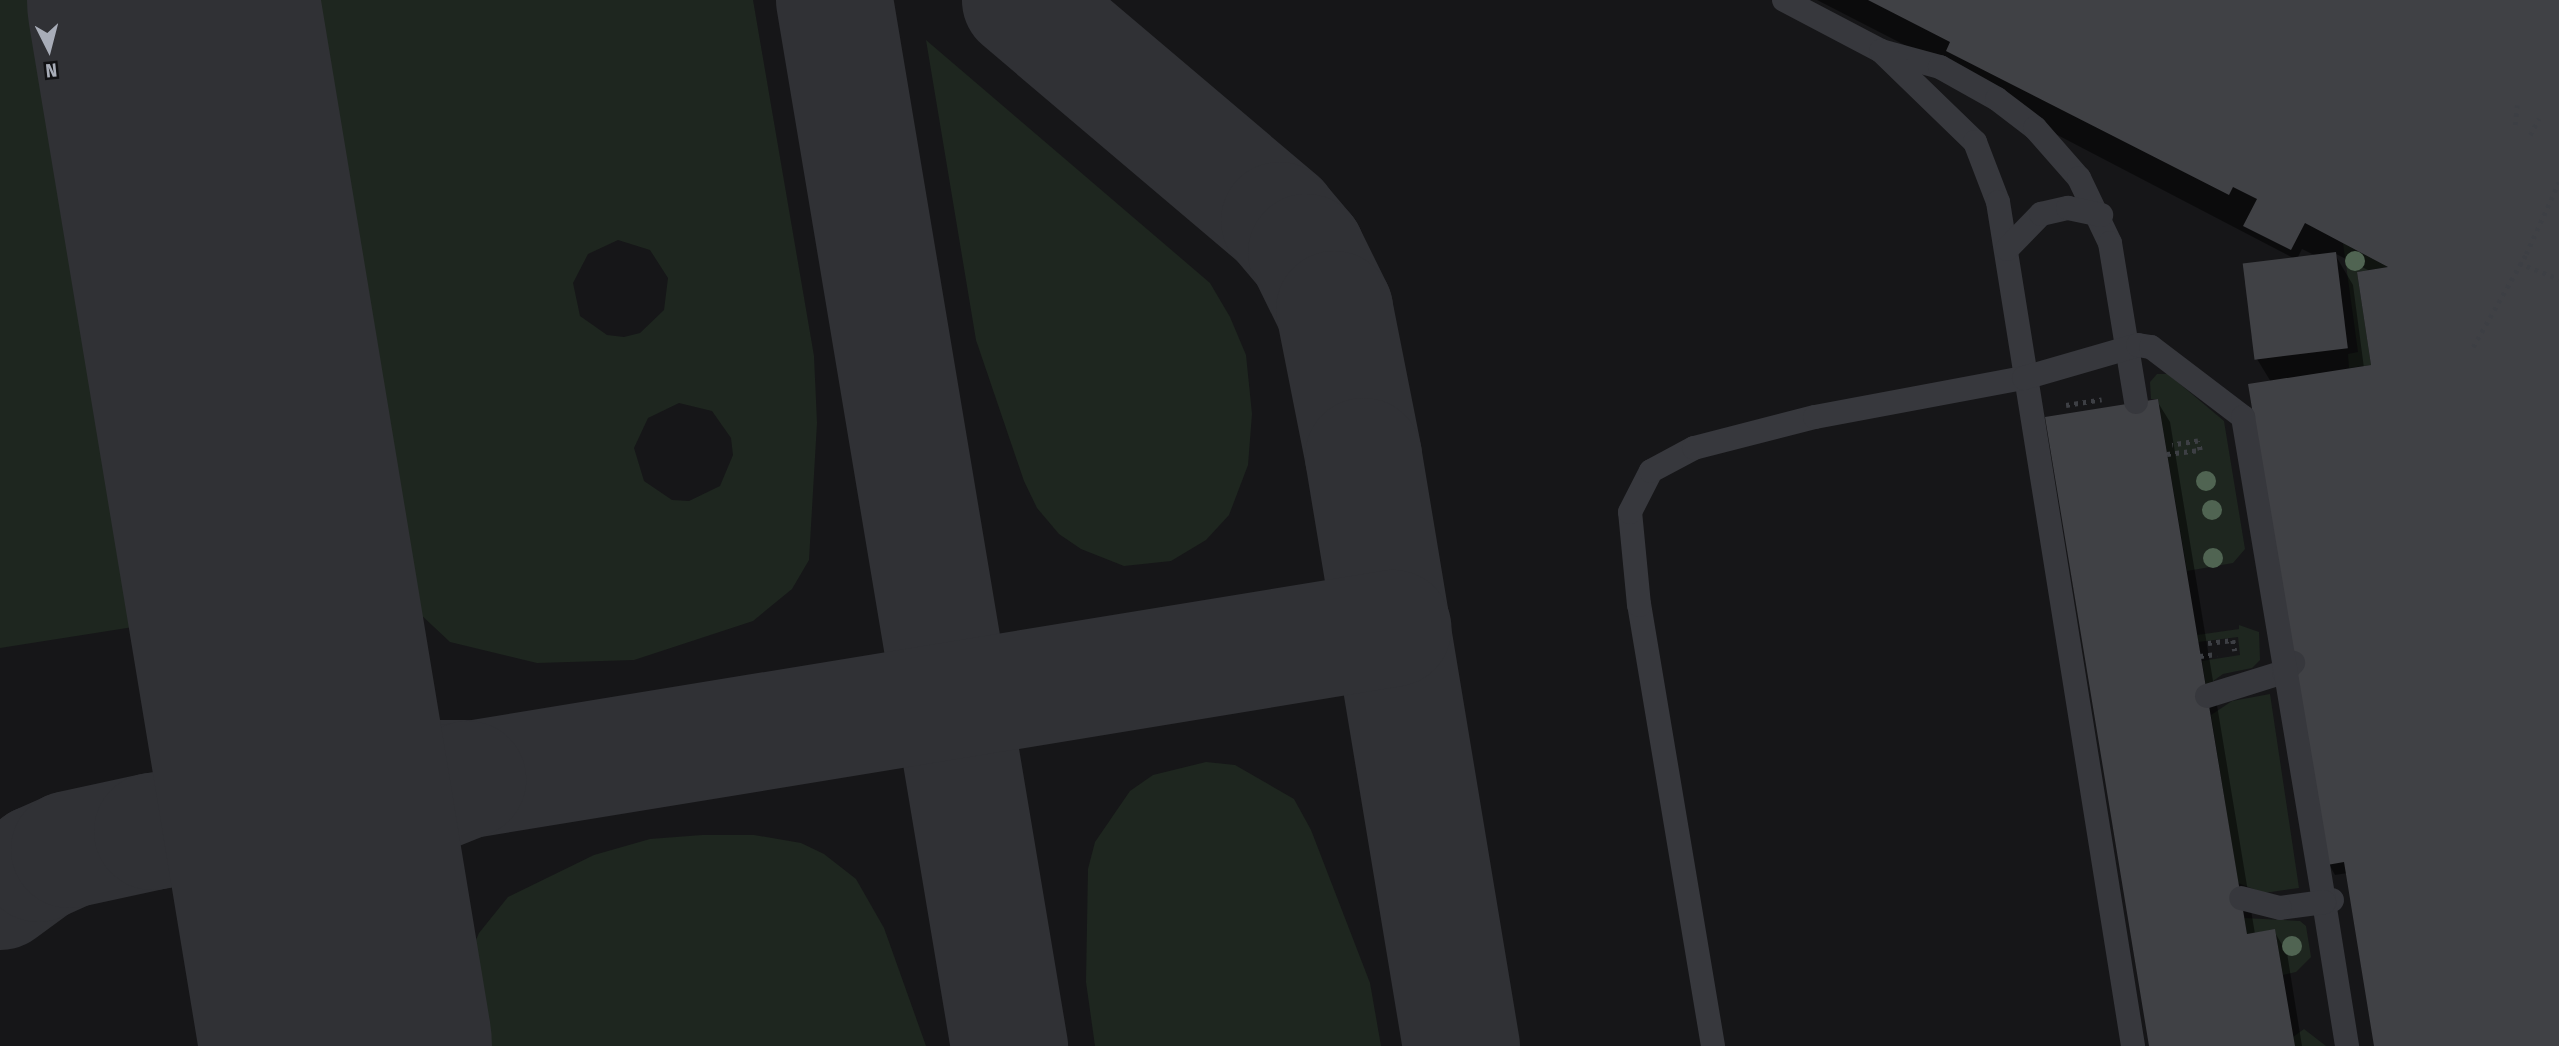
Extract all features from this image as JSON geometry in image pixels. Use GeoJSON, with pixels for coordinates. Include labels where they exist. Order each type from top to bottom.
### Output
{"type":"FeatureCollection","features":[{"type":"Feature","properties":{"kind":"lane"},"geometry":{"type":"LineString","coordinates":[[1784,0],[1881,51],[1940,67],[2017,113],[2079,178],[2101,215],[2119,279],[2136,402]]}},
{"type":"Feature","properties":{"kind":"lane"},"geometry":{"type":"LineString","coordinates":[[1881,51],[1975,142],[1996,193],[2133,1046]]}},
{"type":"Feature","properties":{"kind":"lane"},"geometry":{"type":"LineString","coordinates":[[2007,249],[2041,214],[2068,208],[2101,215]]}},
{"type":"Feature","properties":{"kind":"lane"},"geometry":{"type":"LineString","coordinates":[[1713,1046],[1633,566],[1630,512],[1640,488],[1651,471],[1694,448],[1815,417],[2024,378],[2129,346],[2151,347],[2249,422],[2328,901],[2347,1046]]}},
{"type":"Feature","properties":{"kind":"lane"},"geometry":{"type":"LineString","coordinates":[[2207,695],[2289,667]]}},
{"type":"Feature","properties":{"kind":"lane"},"geometry":{"type":"LineString","coordinates":[[2241,898],[2280,908],[2328,901]]}},
{"type":"Feature","properties":{"kind":"path"},"geometry":{"type":"LineString","coordinates":[[2515,125],[2516,105]]}},
{"type":"Feature","properties":{"kind":"path"},"geometry":{"type":"LineString","coordinates":[[2530,135],[2539,118]]}},
{"type":"Feature","properties":{"kind":"path"},"geometry":{"type":"LineString","coordinates":[[2473,348],[2559,183]]}},
{"type":"Feature","properties":{"kind":"path"},"geometry":{"type":"LineString","coordinates":[[2519,263],[2559,279]]}},
{"type":"Feature","properties":{"kind":"path"},"geometry":{"type":"LineString","coordinates":[[2167,454],[2200,450],[2198,441],[2172,445]]}},
{"type":"Feature","properties":{"kind":"path"},"geometry":{"type":"LineString","coordinates":[[2200,656],[2235,652],[2234,640],[2208,643]]}},
{"type":"Feature","properties":{"kind":"shaded area"},"geometry":{"type":"Polygon","coordinates":[[[0,0],[49,0],[150,615],[146,625],[0,648],[0,0]]]}},
{"type":"Feature","properties":{"kind":"shaded area"},"geometry":{"type":"Polygon","coordinates":[[[293,0],[753,0],[814,356],[817,423],[809,560],[792,589],[753,621],[634,660],[537,663],[450,642],[418,612],[398,586],[378,526],[293,0]],[[618,240],[588,254],[573,283],[580,316],[607,335],[624,337],[640,333],[664,310],[668,278],[650,250],[618,240]],[[679,403],[648,418],[634,448],[644,481],[672,500],[689,501],[720,486],[733,455],[731,438],[712,411],[679,403]]]}},
{"type":"Feature","properties":{"kind":"shaded area"},"geometry":{"type":"Polygon","coordinates":[[[926,40],[1210,283],[1230,317],[1246,355],[1252,414],[1248,465],[1229,515],[1206,540],[1171,561],[1124,566],[1081,549],[1059,534],[1037,508],[1024,481],[976,340],[926,40]]]}},
{"type":"Feature","properties":{"kind":"shaded area"},"geometry":{"type":"Polygon","coordinates":[[[2343,243],[2388,267],[2357,272],[2371,365],[2349,368],[2348,354],[2358,352],[2343,243]]]}},
{"type":"Feature","properties":{"kind":"shaded area"},"geometry":{"type":"Polygon","coordinates":[[[2157,374],[2168,374],[2224,421],[2245,549],[2233,563],[2187,571],[2158,399],[2151,399],[2150,382],[2157,374]]]}},
{"type":"Feature","properties":{"kind":"shaded area"},"geometry":{"type":"Polygon","coordinates":[[[2239,625],[2259,632],[2260,660],[2252,668],[2223,674],[2206,686],[2202,661],[2240,655],[2238,637],[2198,642],[2197,635],[2239,629],[2239,625]]]}},
{"type":"Feature","properties":{"kind":"shaded area"},"geometry":{"type":"Polygon","coordinates":[[[2270,694],[2299,888],[2264,893],[2238,883],[2211,715],[2232,701],[2270,694]]]}},
{"type":"Feature","properties":{"kind":"shaded area"},"geometry":{"type":"Polygon","coordinates":[[[1206,762],[1235,765],[1294,799],[1311,830],[1370,983],[1381,1046],[1095,1046],[1086,982],[1088,869],[1095,842],[1130,791],[1153,775],[1206,762]]]}},
{"type":"Feature","properties":{"kind":"shaded area"},"geometry":{"type":"Polygon","coordinates":[[[754,835],[801,843],[824,854],[856,879],[884,928],[926,1046],[466,1046],[460,990],[465,966],[479,933],[508,897],[594,855],[650,839],[754,835]]]}},
{"type":"Feature","properties":{"kind":"shaded area"},"geometry":{"type":"Polygon","coordinates":[[[2244,918],[2300,921],[2306,926],[2311,957],[2296,972],[2283,975],[2275,930],[2247,934],[2244,918]]]}},
{"type":"Feature","properties":{"kind":"shaded area"},"geometry":{"type":"Polygon","coordinates":[[[2304,1029],[2326,1046],[2295,1046],[2293,1037],[2304,1029]]]}},
{"type":"Feature","properties":{"kind":"building"},"geometry":{"type":"Polygon","coordinates":[[[1868,0],[2559,0],[2559,1046],[2374,1046],[2344,862],[2327,865],[2248,384],[2371,365],[2357,272],[2388,267],[2305,223],[2291,250],[2243,226],[2257,199],[2233,187],[2229,195],[1946,51],[1950,42],[1868,0]]]}},
{"type":"Feature","properties":{"kind":"building"},"geometry":{"type":"Polygon","coordinates":[[[2336,252],[2348,348],[2255,360],[2243,263],[2336,252]]]}},
{"type":"Feature","properties":{"kind":"building"},"geometry":{"type":"Polygon","coordinates":[[[2158,399],[2247,934],[2275,929],[2295,1046],[2149,1046],[2045,417],[2158,399]]]}},
{"type":"Feature","properties":{"kind":"taxiway"},"geometry":{"type":"LineString","coordinates":[[834,0],[1009,1046]]}},
{"type":"Feature","properties":{"kind":"taxiway"},"geometry":{"type":"LineString","coordinates":[[1020,0],[1279,220],[1306,252],[1334,309],[1363,456],[1461,1046]]}},
{"type":"Feature","properties":{"kind":"taxiway"},"geometry":{"type":"LineString","coordinates":[[276,626],[324,722],[353,750],[417,778],[465,778]]}},
{"type":"Feature","properties":{"kind":"taxiway"},"geometry":{"type":"LineString","coordinates":[[0,891],[38,863],[69,849],[152,831],[1392,628]]}},
{"type":"Feature","properties":{"kind":"taxiway"},"geometry":{"type":"LineString","coordinates":[[335,974],[352,874],[368,846],[389,821],[420,798],[467,779]]}},
{"type":"Feature","properties":{"kind":"runway"},"geometry":{"type":"LineString","coordinates":[[173,0],[346,1046]]}}]}
